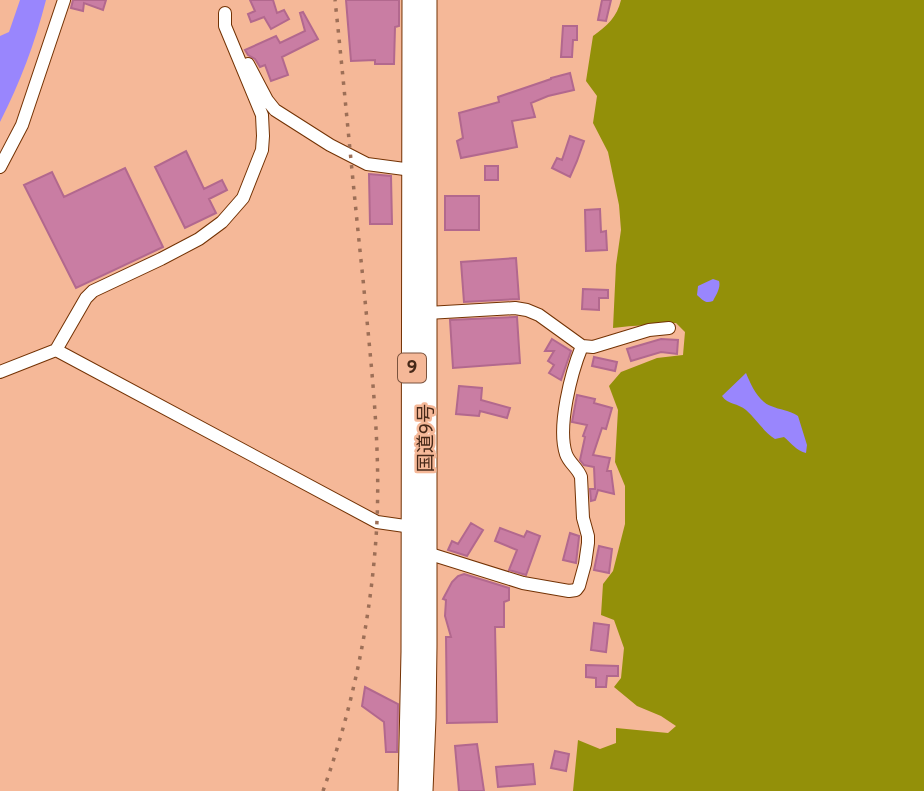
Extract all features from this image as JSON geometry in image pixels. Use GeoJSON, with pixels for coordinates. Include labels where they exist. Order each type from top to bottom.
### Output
{"type":"FeatureCollection","features":[{"type":"Feature","properties":{"kind":"highway","name":"国道9号"},"geometry":{"type":"LineString","coordinates":[[408,791],[412,527],[412,0]]}},
{"type":"Feature","properties":{"kind":"highway","name":"国道9号"},"geometry":{"type":"LineString","coordinates":[[423,791],[427,553],[427,0]]}},
{"type":"Feature","properties":{"kind":"street"},"geometry":{"type":"LineString","coordinates":[[0,167],[22,125],[64,0]]}},
{"type":"Feature","properties":{"kind":"street"},"geometry":{"type":"LineString","coordinates":[[220,0],[256,80],[275,110],[330,145],[367,164],[412,170]]}},
{"type":"Feature","properties":{"kind":"street"},"geometry":{"type":"LineString","coordinates":[[0,372],[56,350],[86,298],[93,291],[199,239],[222,222],[243,198],[262,150],[262,115],[225,26],[225,13]]}},
{"type":"Feature","properties":{"kind":"street"},"geometry":{"type":"LineString","coordinates":[[262,115],[298,130],[307,130]]}},
{"type":"Feature","properties":{"kind":"street"},"geometry":{"type":"LineString","coordinates":[[427,313],[515,308],[527,310],[540,315],[582,346],[593,347],[649,330],[669,328]]}},
{"type":"Feature","properties":{"kind":"street"},"geometry":{"type":"LineString","coordinates":[[427,553],[523,583],[569,591],[576,590],[579,586],[586,565],[588,536],[583,518],[581,477],[566,456],[564,437],[566,404],[582,346]]}},
{"type":"Feature","properties":{"kind":"street"},"geometry":{"type":"LineString","coordinates":[[56,350],[377,522],[412,527]]}},
{"type":"Feature","properties":{"kind":"street"},"geometry":{"type":"LineString","coordinates":[[426,718],[433,748],[433,791]]}},
{"type":"Feature","properties":{"kind":"shaded area"},"geometry":{"type":"Polygon","coordinates":[[[20,0],[46,0],[26,62],[0,122],[0,36],[9,32],[20,0]]]}},
{"type":"Feature","properties":{"kind":"shaded area"},"geometry":{"type":"Polygon","coordinates":[[[621,0],[924,0],[924,791],[573,791],[578,740],[600,749],[616,743],[616,728],[668,733],[676,726],[637,706],[614,687],[621,678],[624,648],[614,620],[601,615],[603,584],[613,571],[625,524],[625,486],[615,462],[618,410],[609,386],[621,372],[657,358],[683,355],[685,332],[676,323],[613,328],[616,265],[621,230],[619,205],[608,152],[593,123],[597,96],[586,81],[593,36],[611,21],[621,0]]]}},
{"type":"Feature","properties":{"kind":"shaded area"},"geometry":{"type":"Polygon","coordinates":[[[713,279],[719,281],[719,289],[713,301],[706,302],[697,295],[698,286],[713,279]]]}},
{"type":"Feature","properties":{"kind":"shaded area"},"geometry":{"type":"Polygon","coordinates":[[[746,373],[762,400],[798,416],[807,445],[806,453],[784,437],[775,439],[746,410],[722,396],[746,373]]]}},
{"type":"Feature","properties":{"kind":"building"},"geometry":{"type":"Polygon","coordinates":[[[73,0],[106,0],[103,10],[84,3],[83,11],[71,8],[73,0]]]}},
{"type":"Feature","properties":{"kind":"building"},"geometry":{"type":"Polygon","coordinates":[[[250,0],[273,0],[277,13],[284,10],[289,19],[271,29],[264,17],[251,22],[248,14],[255,11],[250,0]]]}},
{"type":"Feature","properties":{"kind":"building"},"geometry":{"type":"Polygon","coordinates":[[[346,0],[399,0],[394,64],[375,64],[375,60],[351,61],[346,0]]]}},
{"type":"Feature","properties":{"kind":"building"},"geometry":{"type":"Polygon","coordinates":[[[602,0],[611,0],[606,21],[598,20],[602,0]]]}},
{"type":"Feature","properties":{"kind":"building"},"geometry":{"type":"Polygon","coordinates":[[[303,12],[318,39],[282,57],[288,75],[271,81],[265,65],[260,67],[245,50],[276,36],[280,43],[305,31],[300,13],[303,12]]]}},
{"type":"Feature","properties":{"kind":"building"},"geometry":{"type":"Polygon","coordinates":[[[563,26],[577,26],[577,40],[573,40],[572,57],[561,57],[563,26]]]}},
{"type":"Feature","properties":{"kind":"building"},"geometry":{"type":"Polygon","coordinates":[[[570,73],[574,90],[531,103],[535,117],[512,121],[517,147],[461,158],[457,141],[463,138],[459,113],[499,102],[498,97],[570,73]]]}},
{"type":"Feature","properties":{"kind":"building"},"geometry":{"type":"Polygon","coordinates":[[[570,136],[584,141],[570,177],[552,168],[557,158],[562,160],[570,136]]]}},
{"type":"Feature","properties":{"kind":"building"},"geometry":{"type":"Polygon","coordinates":[[[186,151],[204,189],[222,180],[227,190],[209,199],[216,213],[185,228],[155,167],[186,151]]]}},
{"type":"Feature","properties":{"kind":"building"},"geometry":{"type":"Polygon","coordinates":[[[485,166],[498,166],[498,180],[485,180],[485,166]]]}},
{"type":"Feature","properties":{"kind":"building"},"geometry":{"type":"Polygon","coordinates":[[[125,168],[163,247],[76,288],[24,185],[52,172],[64,197],[125,168]]]}},
{"type":"Feature","properties":{"kind":"building"},"geometry":{"type":"Polygon","coordinates":[[[369,174],[391,176],[392,224],[370,224],[369,174]]]}},
{"type":"Feature","properties":{"kind":"building"},"geometry":{"type":"Polygon","coordinates":[[[445,196],[479,196],[479,230],[445,230],[445,196]]]}},
{"type":"Feature","properties":{"kind":"building"},"geometry":{"type":"Polygon","coordinates":[[[600,209],[601,232],[606,231],[607,250],[586,251],[585,210],[600,209]]]}},
{"type":"Feature","properties":{"kind":"building"},"geometry":{"type":"Polygon","coordinates":[[[516,258],[519,299],[464,302],[461,262],[516,258]]]}},
{"type":"Feature","properties":{"kind":"building"},"geometry":{"type":"Polygon","coordinates":[[[583,289],[608,290],[608,298],[599,298],[599,310],[582,309],[583,289]]]}},
{"type":"Feature","properties":{"kind":"building"},"geometry":{"type":"Polygon","coordinates":[[[517,317],[520,363],[453,368],[450,320],[517,317]]]}},
{"type":"Feature","properties":{"kind":"building"},"geometry":{"type":"Polygon","coordinates":[[[552,339],[571,351],[561,380],[549,373],[554,365],[548,361],[554,351],[545,351],[552,339]]]}},
{"type":"Feature","properties":{"kind":"building"},"geometry":{"type":"Polygon","coordinates":[[[661,339],[678,340],[677,354],[661,352],[631,361],[627,349],[661,339]]]}},
{"type":"Feature","properties":{"kind":"building"},"geometry":{"type":"Polygon","coordinates":[[[594,357],[617,362],[615,371],[592,366],[594,357]]]}},
{"type":"Feature","properties":{"kind":"building"},"geometry":{"type":"Polygon","coordinates":[[[459,386],[482,388],[481,400],[510,408],[507,418],[480,411],[479,416],[456,414],[459,386]]]}},
{"type":"Feature","properties":{"kind":"building"},"geometry":{"type":"Polygon","coordinates":[[[577,395],[595,399],[594,403],[612,408],[606,429],[602,428],[593,455],[610,458],[607,471],[611,471],[614,494],[598,490],[595,500],[591,501],[590,489],[595,489],[594,467],[584,465],[580,460],[587,425],[572,422],[577,395]]]}},
{"type":"Feature","properties":{"kind":"building"},"geometry":{"type":"Polygon","coordinates":[[[471,523],[483,530],[467,556],[448,550],[452,541],[458,544],[471,523]]]}},
{"type":"Feature","properties":{"kind":"building"},"geometry":{"type":"Polygon","coordinates":[[[500,528],[524,537],[527,531],[540,536],[526,575],[509,570],[517,550],[495,541],[500,528]]]}},
{"type":"Feature","properties":{"kind":"building"},"geometry":{"type":"Polygon","coordinates":[[[570,533],[579,536],[576,563],[563,560],[570,533]]]}},
{"type":"Feature","properties":{"kind":"building"},"geometry":{"type":"Polygon","coordinates":[[[599,546],[612,549],[609,573],[594,570],[599,546]]]}},
{"type":"Feature","properties":{"kind":"building"},"geometry":{"type":"Polygon","coordinates":[[[464,574],[509,588],[509,600],[504,602],[504,627],[495,627],[497,722],[447,723],[446,637],[451,637],[445,616],[446,600],[443,599],[452,582],[464,574]]]}},
{"type":"Feature","properties":{"kind":"building"},"geometry":{"type":"Polygon","coordinates":[[[594,623],[609,625],[606,652],[591,650],[594,623]]]}},
{"type":"Feature","properties":{"kind":"building"},"geometry":{"type":"Polygon","coordinates":[[[586,665],[618,666],[618,676],[607,676],[606,687],[596,687],[596,678],[586,677],[586,665]]]}},
{"type":"Feature","properties":{"kind":"building"},"geometry":{"type":"Polygon","coordinates":[[[365,687],[398,704],[397,752],[386,752],[384,722],[362,706],[365,687]]]}},
{"type":"Feature","properties":{"kind":"building"},"geometry":{"type":"Polygon","coordinates":[[[477,744],[484,791],[459,791],[455,746],[477,744]]]}},
{"type":"Feature","properties":{"kind":"building"},"geometry":{"type":"Polygon","coordinates":[[[555,751],[569,754],[566,771],[551,768],[555,751]]]}},
{"type":"Feature","properties":{"kind":"building"},"geometry":{"type":"Polygon","coordinates":[[[533,764],[535,784],[498,787],[496,767],[533,764]]]}},
{"type":"Feature","properties":{"kind":"railway"},"geometry":{"type":"LineString","coordinates":[[323,791],[343,729],[364,634],[376,538],[378,473],[372,376],[335,0]]}}]}
